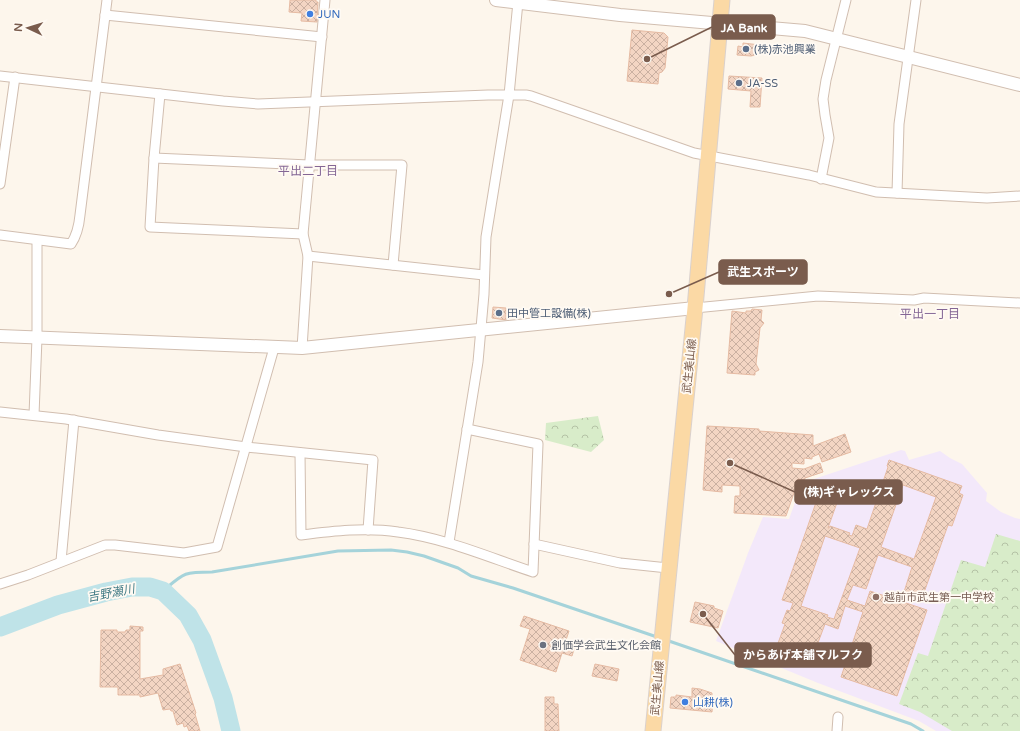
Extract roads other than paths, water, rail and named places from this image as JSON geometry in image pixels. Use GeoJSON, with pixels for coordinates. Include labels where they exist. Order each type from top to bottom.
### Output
{"type":"FeatureCollection","features":[{"type":"Feature","properties":{"kind":"main road","name":"武生美山線"},"geometry":{"type":"LineString","coordinates":[[653,731],[662,624],[695,308],[722,0]]}},
{"type":"Feature","properties":{"kind":"street"},"geometry":{"type":"LineString","coordinates":[[0,235],[70,244],[76,234],[80,215],[97,87],[107,0]]}},
{"type":"Feature","properties":{"kind":"street"},"geometry":{"type":"LineString","coordinates":[[302,348],[308,256],[303,234],[325,0]]}},
{"type":"Feature","properties":{"kind":"street"},"geometry":{"type":"LineString","coordinates":[[496,0],[620,15],[805,31],[1020,85]]}},
{"type":"Feature","properties":{"kind":"street"},"geometry":{"type":"LineString","coordinates":[[821,179],[828,138],[824,115],[826,80],[846,0]]}},
{"type":"Feature","properties":{"kind":"street"},"geometry":{"type":"LineString","coordinates":[[897,193],[899,124],[916,0]]}},
{"type":"Feature","properties":{"kind":"street"},"geometry":{"type":"LineString","coordinates":[[449,542],[478,362],[484,294],[486,237],[509,95],[518,2]]}},
{"type":"Feature","properties":{"kind":"street"},"geometry":{"type":"LineString","coordinates":[[105,15],[322,37]]}},
{"type":"Feature","properties":{"kind":"street"},"geometry":{"type":"LineString","coordinates":[[0,76],[246,103],[509,95],[531,96],[694,153],[803,174],[876,192],[987,198],[1020,196]]}},
{"type":"Feature","properties":{"kind":"street"},"geometry":{"type":"LineString","coordinates":[[0,184],[15,77]]}},
{"type":"Feature","properties":{"kind":"street"},"geometry":{"type":"LineString","coordinates":[[160,94],[150,227],[303,234]]}},
{"type":"Feature","properties":{"kind":"street"},"geometry":{"type":"LineString","coordinates":[[154,158],[309,165],[402,165],[393,265]]}},
{"type":"Feature","properties":{"kind":"street"},"geometry":{"type":"LineString","coordinates":[[34,415],[37,338],[37,240]]}},
{"type":"Feature","properties":{"kind":"street"},"geometry":{"type":"LineString","coordinates":[[308,256],[484,275]]}},
{"type":"Feature","properties":{"kind":"street"},"geometry":{"type":"LineString","coordinates":[[0,336],[302,348],[818,296],[914,300],[924,298],[1020,303]]}},
{"type":"Feature","properties":{"kind":"street"},"geometry":{"type":"LineString","coordinates":[[0,584],[28,575],[98,547],[111,544],[184,553],[218,547],[274,348]]}},
{"type":"Feature","properties":{"kind":"street"},"geometry":{"type":"LineString","coordinates":[[0,412],[74,420],[158,435],[246,447],[372,460],[368,530]]}},
{"type":"Feature","properties":{"kind":"street"},"geometry":{"type":"LineString","coordinates":[[61,561],[74,420]]}},
{"type":"Feature","properties":{"kind":"street"},"geometry":{"type":"LineString","coordinates":[[300,453],[301,535],[345,530],[398,532],[449,542],[533,572],[538,444],[467,429]]}},
{"type":"Feature","properties":{"kind":"street"},"geometry":{"type":"LineString","coordinates":[[534,544],[620,563],[668,568]]}},
{"type":"Feature","properties":{"kind":"street"},"geometry":{"type":"LineString","coordinates":[[837,731],[838,717]]}},
{"type":"Feature","properties":{"kind":"waterway"},"geometry":{"type":"LineString","coordinates":[[163,591],[175,580],[189,573],[212,572],[338,551],[391,550],[424,556],[458,568],[471,576],[513,588],[657,637]]}},
{"type":"Feature","properties":{"kind":"waterway","name":"吉野瀬川"},"geometry":{"type":"LineString","coordinates":[[0,627],[58,605],[106,592],[132,587],[150,587],[163,591],[188,615],[202,640],[223,698],[231,731]]}},
{"type":"Feature","properties":{"kind":"waterway"},"geometry":{"type":"LineString","coordinates":[[666,640],[911,724],[923,731]]}},
{"type":"Feature","properties":{"kind":"place","name":"JUN"},"geometry":{"type":"Point","coordinates":[310,14]}},
{"type":"Feature","properties":{"kind":"place","name":"(株)赤池興業"},"geometry":{"type":"Point","coordinates":[746,49]}},
{"type":"Feature","properties":{"kind":"place","name":"JA Bank"},"geometry":{"type":"Point","coordinates":[647,59]}},
{"type":"Feature","properties":{"kind":"place","name":"JA-SS"},"geometry":{"type":"Point","coordinates":[739,83]}},
{"type":"Feature","properties":{"kind":"place","name":"武生スポーツ"},"geometry":{"type":"Point","coordinates":[669,294]}},
{"type":"Feature","properties":{"kind":"place","name":"田中管工設備(株)"},"geometry":{"type":"Point","coordinates":[499,313]}},
{"type":"Feature","properties":{"kind":"place","name":"(株)ギャレックス"},"geometry":{"type":"Point","coordinates":[730,463]}},
{"type":"Feature","properties":{"kind":"place","name":"越前市武生第一中学校"},"geometry":{"type":"Point","coordinates":[876,597]}},
{"type":"Feature","properties":{"kind":"place","name":"からあげ本舗マルフク"},"geometry":{"type":"Point","coordinates":[703,614]}},
{"type":"Feature","properties":{"kind":"place","name":"創価学会武生文化会館"},"geometry":{"type":"Point","coordinates":[543,645]}},
{"type":"Feature","properties":{"kind":"place","name":"山耕(株)"},"geometry":{"type":"Point","coordinates":[685,702]}},
{"type":"Feature","properties":{"kind":"district","name":"平出二丁目"},"geometry":{"type":"Point","coordinates":[308,171]}},
{"type":"Feature","properties":{"kind":"district","name":"平出一丁目"},"geometry":{"type":"Point","coordinates":[930,314]}}]}
